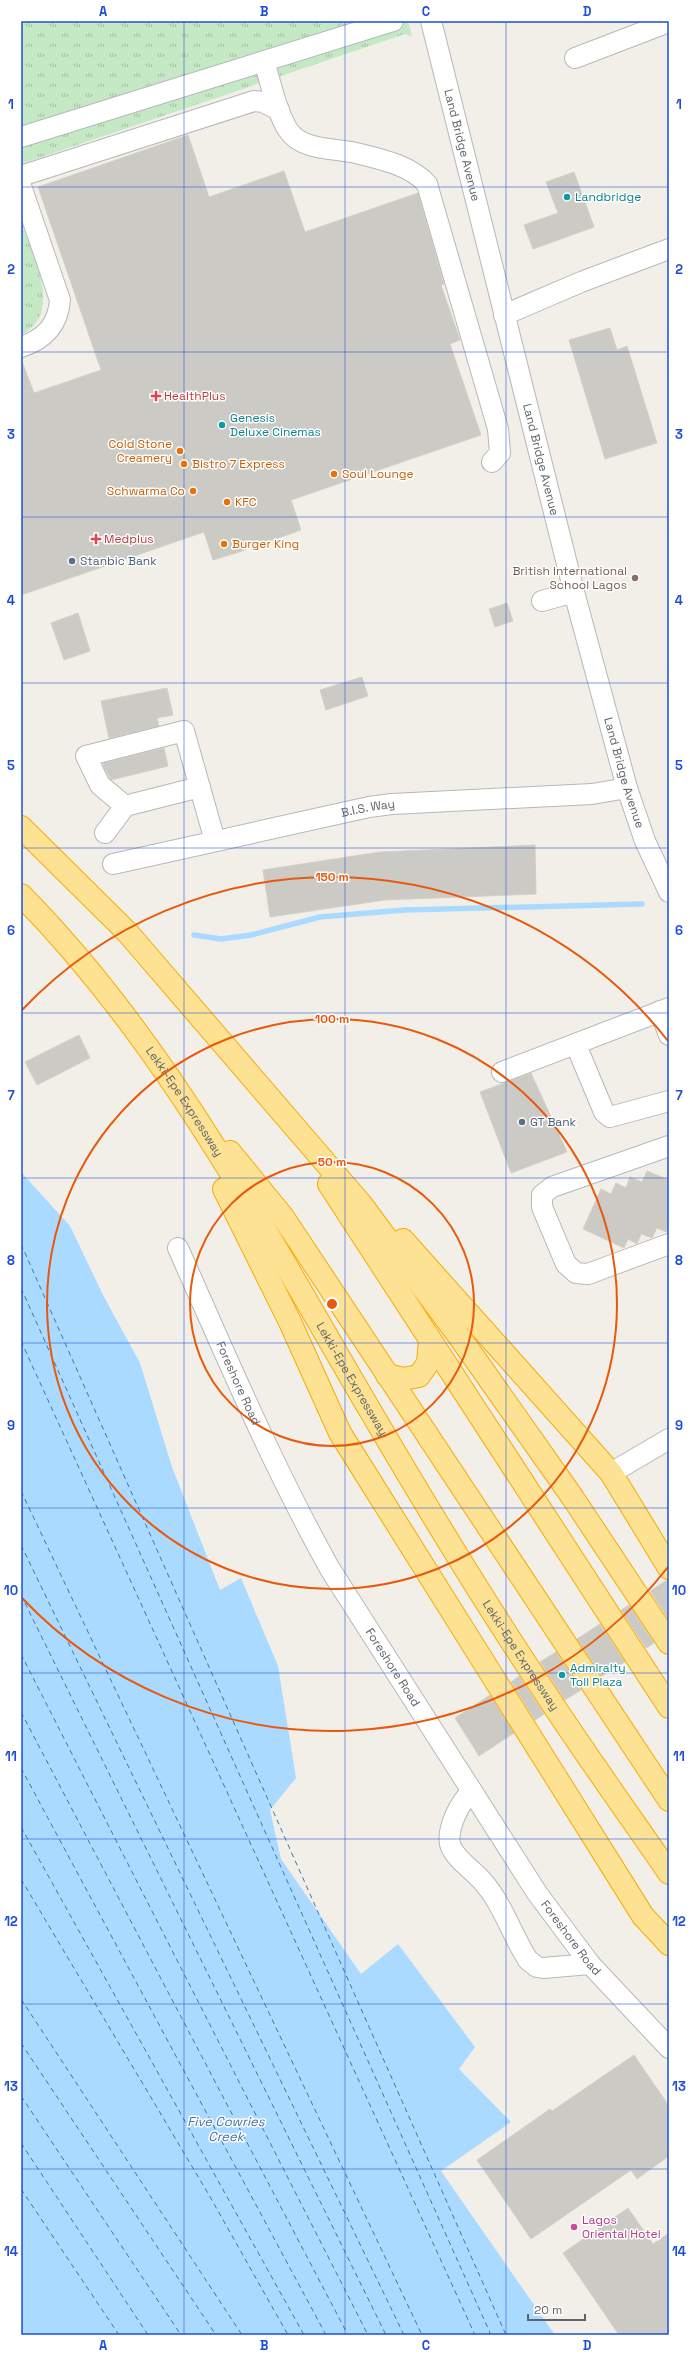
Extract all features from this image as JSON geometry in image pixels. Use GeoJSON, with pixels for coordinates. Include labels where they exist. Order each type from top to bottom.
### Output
{"type":"FeatureCollection","features":[{"type":"Feature","properties":{"kind":"highway"},"geometry":{"type":"LineString","coordinates":[[21,827],[127,932],[277,1104],[361,1204],[461,1339],[573,1498],[669,1643]]}},
{"type":"Feature","properties":{"kind":"highway","name":"Lekki-Epe Expressway"},"geometry":{"type":"LineString","coordinates":[[21,895],[80,958],[114,1000],[168,1074],[282,1258],[462,1564],[543,1690],[669,1873]]}},
{"type":"Feature","properties":{"kind":"highway"},"geometry":{"type":"LineString","coordinates":[[168,1074],[283,1218],[669,1800]]}},
{"type":"Feature","properties":{"kind":"highway"},"geometry":{"type":"LineString","coordinates":[[168,1074],[290,1322],[340,1433],[643,1916],[669,1944]]}},
{"type":"Feature","properties":{"kind":"highway"},"geometry":{"type":"LineString","coordinates":[[277,1104],[669,1707]]}},
{"type":"Feature","properties":{"kind":"highway"},"geometry":{"type":"LineString","coordinates":[[277,1104],[312,1138],[611,1473],[669,1568]]}},
{"type":"Feature","properties":{"kind":"highway"},"geometry":{"type":"LineString","coordinates":[[387,1375],[403,1379],[419,1376],[428,1363],[430,1340]]}},
{"type":"Feature","properties":{"kind":"street"},"geometry":{"type":"LineString","coordinates":[[21,137],[393,21]]}},
{"type":"Feature","properties":{"kind":"street","name":"Land Bridge Avenue"},"geometry":{"type":"LineString","coordinates":[[431,21],[574,592],[627,788],[645,841],[669,892]]}},
{"type":"Feature","properties":{"kind":"street"},"geometry":{"type":"LineString","coordinates":[[576,58],[669,22]]}},
{"type":"Feature","properties":{"kind":"street"},"geometry":{"type":"LineString","coordinates":[[264,61],[279,110],[288,130],[294,138],[314,147],[355,153],[395,164],[418,174],[427,184],[498,429],[500,453],[492,462]]}},
{"type":"Feature","properties":{"kind":"street"},"geometry":{"type":"LineString","coordinates":[[21,176],[254,101],[264,102],[279,110]]}},
{"type":"Feature","properties":{"kind":"street"},"geometry":{"type":"LineString","coordinates":[[21,186],[60,300],[59,315],[53,327],[42,337],[21,347]]}},
{"type":"Feature","properties":{"kind":"street"},"geometry":{"type":"LineString","coordinates":[[504,315],[581,282],[669,249]]}},
{"type":"Feature","properties":{"kind":"street"},"geometry":{"type":"LineString","coordinates":[[542,601],[574,592]]}},
{"type":"Feature","properties":{"kind":"street"},"geometry":{"type":"LineString","coordinates":[[125,806],[100,785],[86,756],[184,732],[215,841]]}},
{"type":"Feature","properties":{"kind":"street"},"geometry":{"type":"LineString","coordinates":[[105,833],[125,806],[200,787]]}},
{"type":"Feature","properties":{"kind":"street","name":"B.I.S. Way"},"geometry":{"type":"LineString","coordinates":[[113,864],[376,806],[592,794],[627,788]]}},
{"type":"Feature","properties":{"kind":"street"},"geometry":{"type":"LineString","coordinates":[[502,1072],[576,1045],[664,1010],[669,1035]]}},
{"type":"Feature","properties":{"kind":"street"},"geometry":{"type":"LineString","coordinates":[[576,1045],[604,1112],[610,1117],[669,1101]]}},
{"type":"Feature","properties":{"kind":"street"},"geometry":{"type":"LineString","coordinates":[[669,1146],[552,1187],[542,1195],[542,1207],[566,1264],[576,1273],[588,1274],[669,1244]]}},
{"type":"Feature","properties":{"kind":"street","name":"Foreshore Road"},"geometry":{"type":"LineString","coordinates":[[178,1248],[260,1436],[304,1523],[330,1569],[537,1893],[590,1964],[669,2048]]}},
{"type":"Feature","properties":{"kind":"street"},"geometry":{"type":"LineString","coordinates":[[611,1473],[669,1439]]}},
{"type":"Feature","properties":{"kind":"street"},"geometry":{"type":"LineString","coordinates":[[472,1791],[465,1798],[455,1819],[450,1836],[450,1844],[455,1853],[492,1892],[528,1960],[537,1967],[543,1968],[590,1964]]}},
{"type":"Feature","properties":{"kind":"green space"},"geometry":{"type":"Polygon","coordinates":[[[21,21],[408,21],[412,37],[405,34],[21,164],[21,21]]]}},
{"type":"Feature","properties":{"kind":"green space"},"geometry":{"type":"Polygon","coordinates":[[[21,222],[42,283],[43,298],[41,313],[34,325],[21,335],[21,222]]]}},
{"type":"Feature","properties":{"kind":"water","name":"Five Cowries Creek"},"geometry":{"type":"Polygon","coordinates":[[[21,1172],[70,1226],[103,1295],[140,1363],[172,1467],[220,1590],[241,1578],[278,1666],[296,1778],[270,1810],[281,1859],[361,1974],[398,1944],[475,2047],[459,2069],[511,2122],[441,2171],[555,2335],[21,2335],[21,1172]]]}},
{"type":"Feature","properties":{"kind":"building"},"geometry":{"type":"Polygon","coordinates":[[[188,135],[209,197],[284,171],[305,232],[418,193],[444,284],[441,285],[460,340],[450,344],[481,435],[291,500],[301,530],[239,552],[213,560],[204,532],[21,595],[21,365],[23,364],[34,393],[101,370],[38,187],[188,135]]]}},
{"type":"Feature","properties":{"kind":"building","name":"Landbridge"},"geometry":{"type":"Polygon","coordinates":[[[574,172],[594,227],[533,249],[524,225],[558,213],[546,182],[574,172]]]}},
{"type":"Feature","properties":{"kind":"building"},"geometry":{"type":"Polygon","coordinates":[[[610,328],[617,350],[627,346],[657,443],[605,459],[569,340],[610,328]]]}},
{"type":"Feature","properties":{"kind":"building"},"geometry":{"type":"Polygon","coordinates":[[[507,603],[513,621],[495,627],[489,609],[507,603]]]}},
{"type":"Feature","properties":{"kind":"building"},"geometry":{"type":"Polygon","coordinates":[[[78,613],[90,651],[64,660],[51,623],[78,613]]]}},
{"type":"Feature","properties":{"kind":"building"},"geometry":{"type":"Polygon","coordinates":[[[362,677],[368,696],[326,710],[320,690],[362,677]]]}},
{"type":"Feature","properties":{"kind":"building"},"geometry":{"type":"Polygon","coordinates":[[[167,688],[173,715],[157,718],[159,726],[109,738],[101,701],[167,688]]]}},
{"type":"Feature","properties":{"kind":"building"},"geometry":{"type":"Polygon","coordinates":[[[164,748],[168,766],[111,780],[104,767],[103,763],[164,748]]]}},
{"type":"Feature","properties":{"kind":"building"},"geometry":{"type":"Polygon","coordinates":[[[535,845],[536,894],[385,900],[270,917],[263,870],[380,852],[535,845]]]}},
{"type":"Feature","properties":{"kind":"building"},"geometry":{"type":"Polygon","coordinates":[[[79,1035],[90,1058],[37,1085],[25,1062],[79,1035]]]}},
{"type":"Feature","properties":{"kind":"building","name":"GT Bank"},"geometry":{"type":"Polygon","coordinates":[[[531,1073],[567,1152],[511,1173],[480,1092],[531,1073]]]}},
{"type":"Feature","properties":{"kind":"building"},"geometry":{"type":"Polygon","coordinates":[[[647,1171],[669,1180],[669,1233],[657,1228],[652,1238],[641,1234],[637,1244],[628,1239],[624,1248],[583,1229],[601,1189],[611,1194],[616,1183],[626,1188],[630,1177],[642,1182],[647,1171]]]}},
{"type":"Feature","properties":{"kind":"building"},"geometry":{"type":"Polygon","coordinates":[[[669,1580],[669,1620],[650,1591],[669,1580]]]}},
{"type":"Feature","properties":{"kind":"building"},"geometry":{"type":"Polygon","coordinates":[[[629,1605],[654,1643],[646,1648],[621,1610],[629,1605]]]}},
{"type":"Feature","properties":{"kind":"building"},"geometry":{"type":"Polygon","coordinates":[[[600,1624],[625,1662],[602,1676],[577,1639],[600,1624]]]}},
{"type":"Feature","properties":{"kind":"building"},"geometry":{"type":"Polygon","coordinates":[[[556,1652],[581,1690],[565,1700],[540,1662],[556,1652]]]}},
{"type":"Feature","properties":{"kind":"building"},"geometry":{"type":"Polygon","coordinates":[[[519,1676],[544,1714],[535,1720],[511,1682],[519,1676]]]}},
{"type":"Feature","properties":{"kind":"building"},"geometry":{"type":"Polygon","coordinates":[[[490,1695],[514,1733],[479,1756],[455,1718],[490,1695]]]}},
{"type":"Feature","properties":{"kind":"building"},"geometry":{"type":"Polygon","coordinates":[[[634,2055],[669,2106],[669,2156],[637,2179],[631,2170],[531,2239],[477,2160],[550,2109],[552,2111],[634,2055]]]}},
{"type":"Feature","properties":{"kind":"building"},"geometry":{"type":"Polygon","coordinates":[[[628,2208],[653,2244],[669,2233],[669,2335],[619,2335],[563,2253],[628,2208]]]}},
{"type":"Feature","properties":{"kind":"waterway"},"geometry":{"type":"LineString","coordinates":[[194,935],[221,939],[251,935],[320,917],[404,910],[642,904]]}},
{"type":"Feature","properties":{"kind":"ferry route"},"geometry":{"type":"LineString","coordinates":[[21,1244],[506,2335]]}},
{"type":"Feature","properties":{"kind":"ferry route"},"geometry":{"type":"LineString","coordinates":[[21,1288],[491,2335]]}},
{"type":"Feature","properties":{"kind":"ferry route"},"geometry":{"type":"LineString","coordinates":[[21,1341],[475,2335]]}},
{"type":"Feature","properties":{"kind":"ferry route"},"geometry":{"type":"LineString","coordinates":[[21,1491],[422,2335]]}},
{"type":"Feature","properties":{"kind":"ferry route"},"geometry":{"type":"LineString","coordinates":[[21,1545],[404,2335]]}},
{"type":"Feature","properties":{"kind":"ferry route"},"geometry":{"type":"LineString","coordinates":[[21,1595],[386,2335]]}},
{"type":"Feature","properties":{"kind":"ferry route"},"geometry":{"type":"LineString","coordinates":[[21,1654],[368,2335]]}},
{"type":"Feature","properties":{"kind":"ferry route"},"geometry":{"type":"LineString","coordinates":[[21,1712],[348,2335]]}},
{"type":"Feature","properties":{"kind":"ferry route"},"geometry":{"type":"LineString","coordinates":[[21,1768],[326,2335]]}},
{"type":"Feature","properties":{"kind":"ferry route"},"geometry":{"type":"LineString","coordinates":[[21,1827],[304,2335]]}},
{"type":"Feature","properties":{"kind":"ferry route"},"geometry":{"type":"LineString","coordinates":[[21,1879],[209,2195],[288,2335]]}},
{"type":"Feature","properties":{"kind":"ferry route"},"geometry":{"type":"LineString","coordinates":[[21,1999],[242,2335]]}},
{"type":"Feature","properties":{"kind":"ferry route"},"geometry":{"type":"LineString","coordinates":[[21,2043],[216,2335]]}},
{"type":"Feature","properties":{"kind":"ferry route"},"geometry":{"type":"LineString","coordinates":[[21,2096],[181,2335]]}},
{"type":"Feature","properties":{"kind":"ferry route"},"geometry":{"type":"LineString","coordinates":[[21,2143],[148,2335]]}},
{"type":"Feature","properties":{"kind":"ferry route"},"geometry":{"type":"LineString","coordinates":[[21,2189],[119,2335]]}},
{"type":"Feature","properties":{"kind":"place","name":"Landbridge"},"geometry":{"type":"Point","coordinates":[567,197]}},
{"type":"Feature","properties":{"kind":"place","name":"HealthPlus"},"geometry":{"type":"Point","coordinates":[156,396]}},
{"type":"Feature","properties":{"kind":"place","name":"Genesis Deluxe Cinemas"},"geometry":{"type":"Point","coordinates":[222,425]}},
{"type":"Feature","properties":{"kind":"place","name":"Cold Stone Creamery"},"geometry":{"type":"Point","coordinates":[180,451]}},
{"type":"Feature","properties":{"kind":"place","name":"Bistro 7 Express"},"geometry":{"type":"Point","coordinates":[184,464]}},
{"type":"Feature","properties":{"kind":"place","name":"Soul Lounge"},"geometry":{"type":"Point","coordinates":[334,474]}},
{"type":"Feature","properties":{"kind":"place","name":"Schwarma Co"},"geometry":{"type":"Point","coordinates":[193,491]}},
{"type":"Feature","properties":{"kind":"place","name":"KFC"},"geometry":{"type":"Point","coordinates":[227,502]}},
{"type":"Feature","properties":{"kind":"place","name":"Medplus"},"geometry":{"type":"Point","coordinates":[96,539]}},
{"type":"Feature","properties":{"kind":"place","name":"Burger King"},"geometry":{"type":"Point","coordinates":[224,544]}},
{"type":"Feature","properties":{"kind":"place","name":"Stanbic Bank"},"geometry":{"type":"Point","coordinates":[72,561]}},
{"type":"Feature","properties":{"kind":"place","name":"British International School Lagos"},"geometry":{"type":"Point","coordinates":[635,578]}},
{"type":"Feature","properties":{"kind":"place","name":"GT Bank"},"geometry":{"type":"Point","coordinates":[522,1122]}},
{"type":"Feature","properties":{"kind":"place","name":"Admiralty Toll Plaza"},"geometry":{"type":"Point","coordinates":[562,1675]}},
{"type":"Feature","properties":{"kind":"place","name":"Lagos Oriental Hotel"},"geometry":{"type":"Point","coordinates":[574,2227]}}]}
